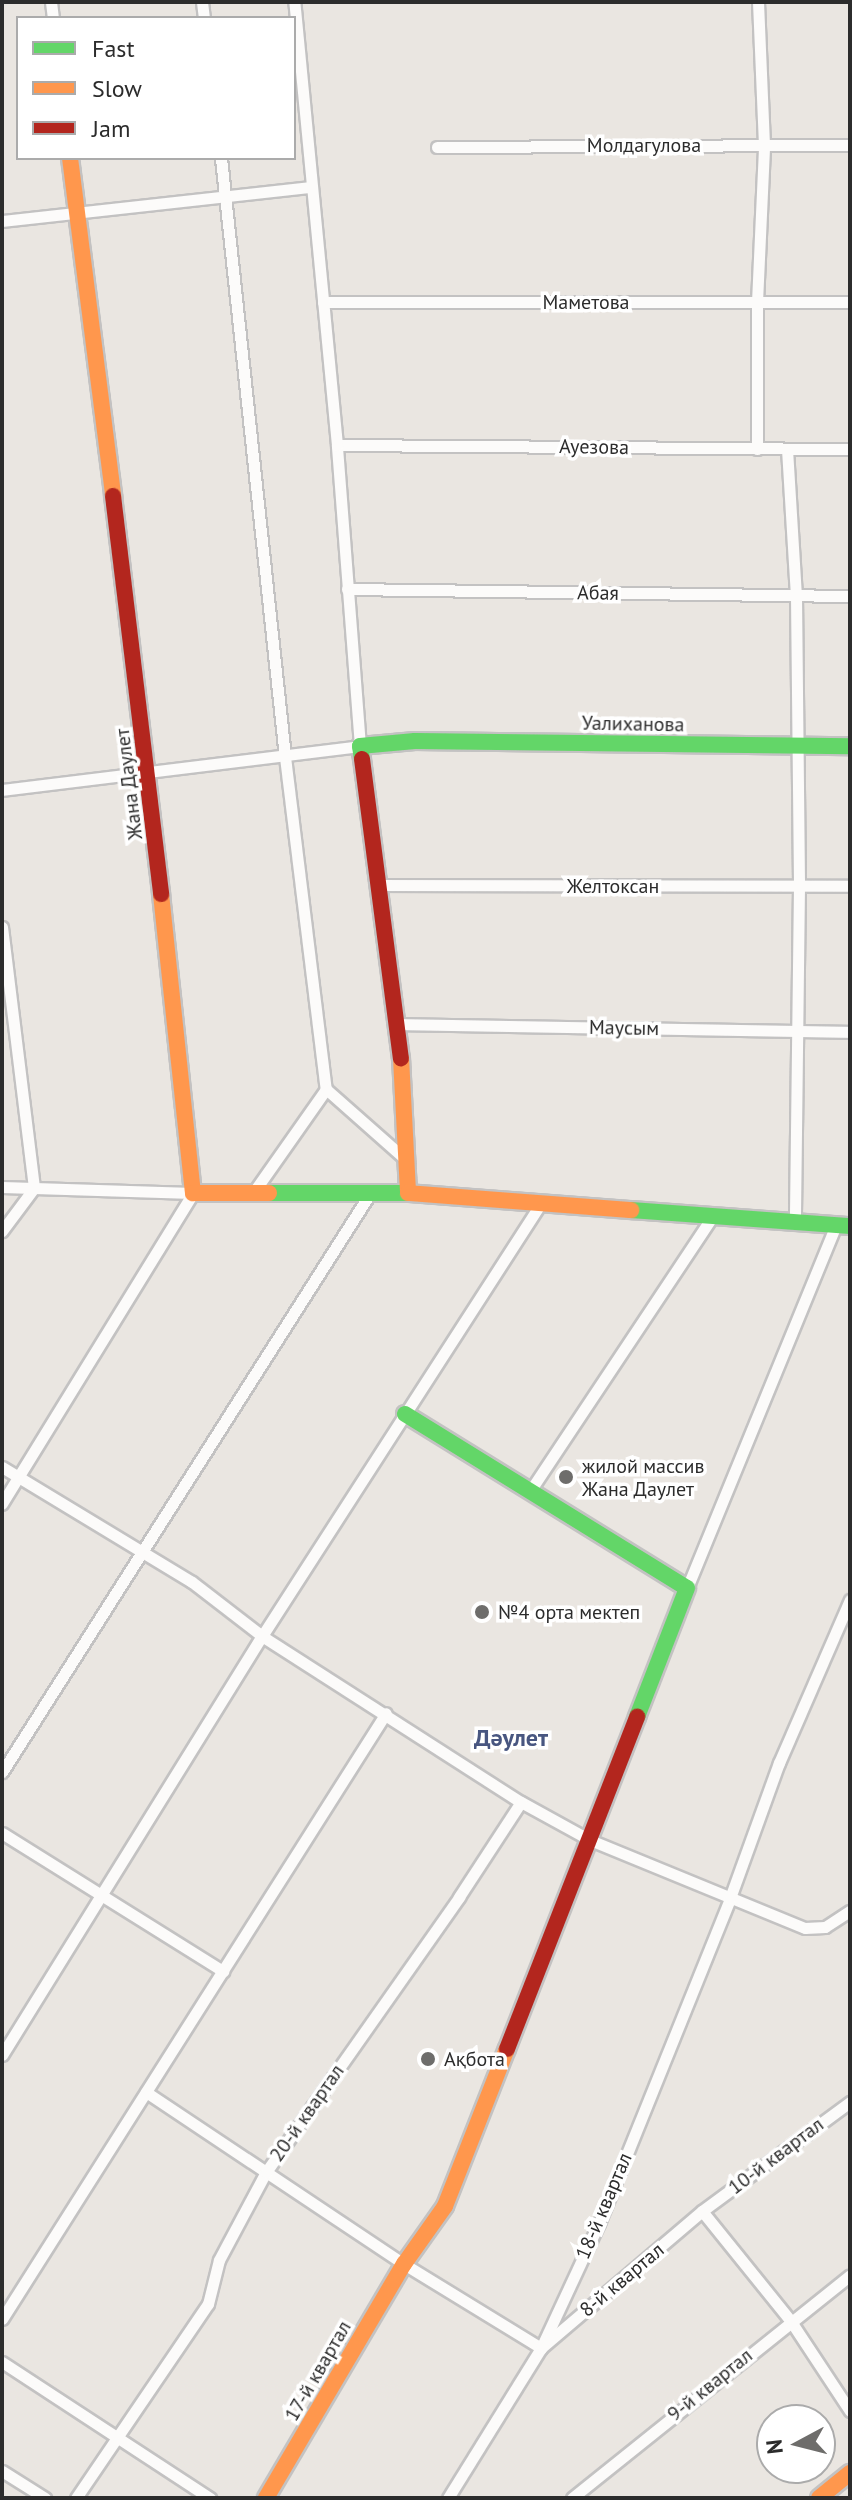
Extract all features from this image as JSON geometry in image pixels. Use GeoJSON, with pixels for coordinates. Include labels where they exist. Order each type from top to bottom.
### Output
{"type":"FeatureCollection","features":[{"type":"Feature","properties":{"kind":"street"},"geometry":{"type":"LineString","coordinates":[[757,449],[757,302],[764,145],[758,2]]}},
{"type":"Feature","properties":{"kind":"street"},"geometry":{"type":"LineString","coordinates":[[296,25],[337,445],[360,746],[377,885],[399,1024],[408,1193]]}},
{"type":"Feature","properties":{"kind":"street","name":"Молдагулова"},"geometry":{"type":"LineString","coordinates":[[437,147],[850,145]]}},
{"type":"Feature","properties":{"kind":"street","name":"Жана Даулет"},"geometry":{"type":"LineString","coordinates":[[70,160],[148,773],[193,1193]]}},
{"type":"Feature","properties":{"kind":"street"},"geometry":{"type":"LineString","coordinates":[[221,160],[285,757],[326,1089],[404,1158]]}},
{"type":"Feature","properties":{"kind":"street"},"geometry":{"type":"LineString","coordinates":[[2,221],[310,187]]}},
{"type":"Feature","properties":{"kind":"street","name":"Маметова"},"geometry":{"type":"LineString","coordinates":[[323,302],[850,302]]}},
{"type":"Feature","properties":{"kind":"street","name":"Ауезова"},"geometry":{"type":"LineString","coordinates":[[337,445],[850,449]]}},
{"type":"Feature","properties":{"kind":"street"},"geometry":{"type":"LineString","coordinates":[[787,449],[796,596],[799,886],[795,1222]]}},
{"type":"Feature","properties":{"kind":"street","name":"Абая"},"geometry":{"type":"LineString","coordinates":[[347,589],[850,596]]}},
{"type":"Feature","properties":{"kind":"street","name":"Уалиханова"},"geometry":{"type":"LineString","coordinates":[[360,746],[415,741],[850,746]]}},
{"type":"Feature","properties":{"kind":"street"},"geometry":{"type":"LineString","coordinates":[[2,790],[360,746]]}},
{"type":"Feature","properties":{"kind":"street","name":"Желтоксан"},"geometry":{"type":"LineString","coordinates":[[377,885],[850,886]]}},
{"type":"Feature","properties":{"kind":"street"},"geometry":{"type":"LineString","coordinates":[[2,927],[34,1188],[2,1231]]}},
{"type":"Feature","properties":{"kind":"street","name":"Маусым"},"geometry":{"type":"LineString","coordinates":[[399,1024],[850,1032]]}},
{"type":"Feature","properties":{"kind":"street"},"geometry":{"type":"LineString","coordinates":[[253,1193],[326,1089]]}},
{"type":"Feature","properties":{"kind":"street"},"geometry":{"type":"LineString","coordinates":[[2,1187],[193,1193],[408,1193],[843,1225],[687,1588],[405,1414]]}},
{"type":"Feature","properties":{"kind":"street"},"geometry":{"type":"LineString","coordinates":[[2,1772],[371,1192]]}},
{"type":"Feature","properties":{"kind":"street"},"geometry":{"type":"LineString","coordinates":[[2,1504],[193,1193]]}},
{"type":"Feature","properties":{"kind":"street"},"geometry":{"type":"LineString","coordinates":[[2,2055],[262,1636],[541,1203]]}},
{"type":"Feature","properties":{"kind":"street"},"geometry":{"type":"LineString","coordinates":[[530,1491],[713,1216]]}},
{"type":"Feature","properties":{"kind":"street"},"geometry":{"type":"LineString","coordinates":[[2,1467],[192,1582],[262,1636],[521,1802],[590,1840],[805,1928],[825,1927],[850,1911]]}},
{"type":"Feature","properties":{"kind":"street","name":"17-й квартал"},"geometry":{"type":"LineString","coordinates":[[266,2498],[404,2264],[445,2206],[687,1588]]}},
{"type":"Feature","properties":{"kind":"street","name":"18-й квартал"},"geometry":{"type":"LineString","coordinates":[[448,2498],[541,2348],[599,2223],[730,1898],[779,1763],[850,1600]]}},
{"type":"Feature","properties":{"kind":"street"},"geometry":{"type":"LineString","coordinates":[[2,2319],[386,1713]]}},
{"type":"Feature","properties":{"kind":"street","name":"20-й квартал"},"geometry":{"type":"LineString","coordinates":[[76,2498],[208,2304],[219,2260],[266,2172],[467,1885],[521,1802]]}},
{"type":"Feature","properties":{"kind":"street"},"geometry":{"type":"LineString","coordinates":[[2,1833],[223,1971]]}},
{"type":"Feature","properties":{"kind":"street"},"geometry":{"type":"LineString","coordinates":[[146,2092],[404,2264],[541,2348]]}},
{"type":"Feature","properties":{"kind":"street","name":"10-й квартал"},"geometry":{"type":"LineString","coordinates":[[702,2211],[850,2102]]}},
{"type":"Feature","properties":{"kind":"street"},"geometry":{"type":"LineString","coordinates":[[702,2211],[790,2320],[850,2411]]}},
{"type":"Feature","properties":{"kind":"street","name":"8-й квартал"},"geometry":{"type":"LineString","coordinates":[[541,2348],[702,2211]]}},
{"type":"Feature","properties":{"kind":"street","name":"9-й квартал"},"geometry":{"type":"LineString","coordinates":[[572,2498],[790,2320],[850,2275]]}},
{"type":"Feature","properties":{"kind":"street"},"geometry":{"type":"LineString","coordinates":[[2,2362],[210,2498]]}},
{"type":"Feature","properties":{"kind":"street"},"geometry":{"type":"LineString","coordinates":[[2,2471],[45,2498]]}},
{"type":"Feature","properties":{"kind":"street"},"geometry":{"type":"LineString","coordinates":[[819,2498],[850,2473]]}},
{"type":"Feature","properties":{"kind":"traffic: fast"},"geometry":{"type":"LineString","coordinates":[[362,759],[360,746],[415,741],[850,746]]}},
{"type":"Feature","properties":{"kind":"traffic: fast"},"geometry":{"type":"LineString","coordinates":[[269,1193],[408,1193]]}},
{"type":"Feature","properties":{"kind":"traffic: fast"},"geometry":{"type":"LineString","coordinates":[[631,1210],[850,1226]]}},
{"type":"Feature","properties":{"kind":"traffic: fast"},"geometry":{"type":"LineString","coordinates":[[405,1414],[687,1588],[637,1717]]}},
{"type":"Feature","properties":{"kind":"traffic: slow"},"geometry":{"type":"LineString","coordinates":[[70,160],[113,496]]}},
{"type":"Feature","properties":{"kind":"traffic: slow"},"geometry":{"type":"LineString","coordinates":[[161,894],[193,1193],[269,1193]]}},
{"type":"Feature","properties":{"kind":"traffic: slow"},"geometry":{"type":"LineString","coordinates":[[401,1058],[408,1193],[631,1210]]}},
{"type":"Feature","properties":{"kind":"traffic: slow"},"geometry":{"type":"LineString","coordinates":[[266,2498],[404,2264],[445,2206],[507,2049]]}},
{"type":"Feature","properties":{"kind":"traffic: slow"},"geometry":{"type":"LineString","coordinates":[[819,2498],[850,2473]]}},
{"type":"Feature","properties":{"kind":"traffic: jam"},"geometry":{"type":"LineString","coordinates":[[113,496],[161,894]]}},
{"type":"Feature","properties":{"kind":"traffic: jam"},"geometry":{"type":"LineString","coordinates":[[362,759],[401,1058]]}},
{"type":"Feature","properties":{"kind":"traffic: jam"},"geometry":{"type":"LineString","coordinates":[[507,2049],[637,1717]]}},
{"type":"Feature","properties":{"kind":"place","name":"жилой массив Жана Даулет"},"geometry":{"type":"Point","coordinates":[566,1477]}},
{"type":"Feature","properties":{"kind":"place","name":"№4 орта мектеп"},"geometry":{"type":"Point","coordinates":[482,1612]}},
{"type":"Feature","properties":{"kind":"place","name":"Ақбота"},"geometry":{"type":"Point","coordinates":[428,2059]}},
{"type":"Feature","properties":{"kind":"district","name":"Дәулет"},"geometry":{"type":"Point","coordinates":[511,1738]}}]}
